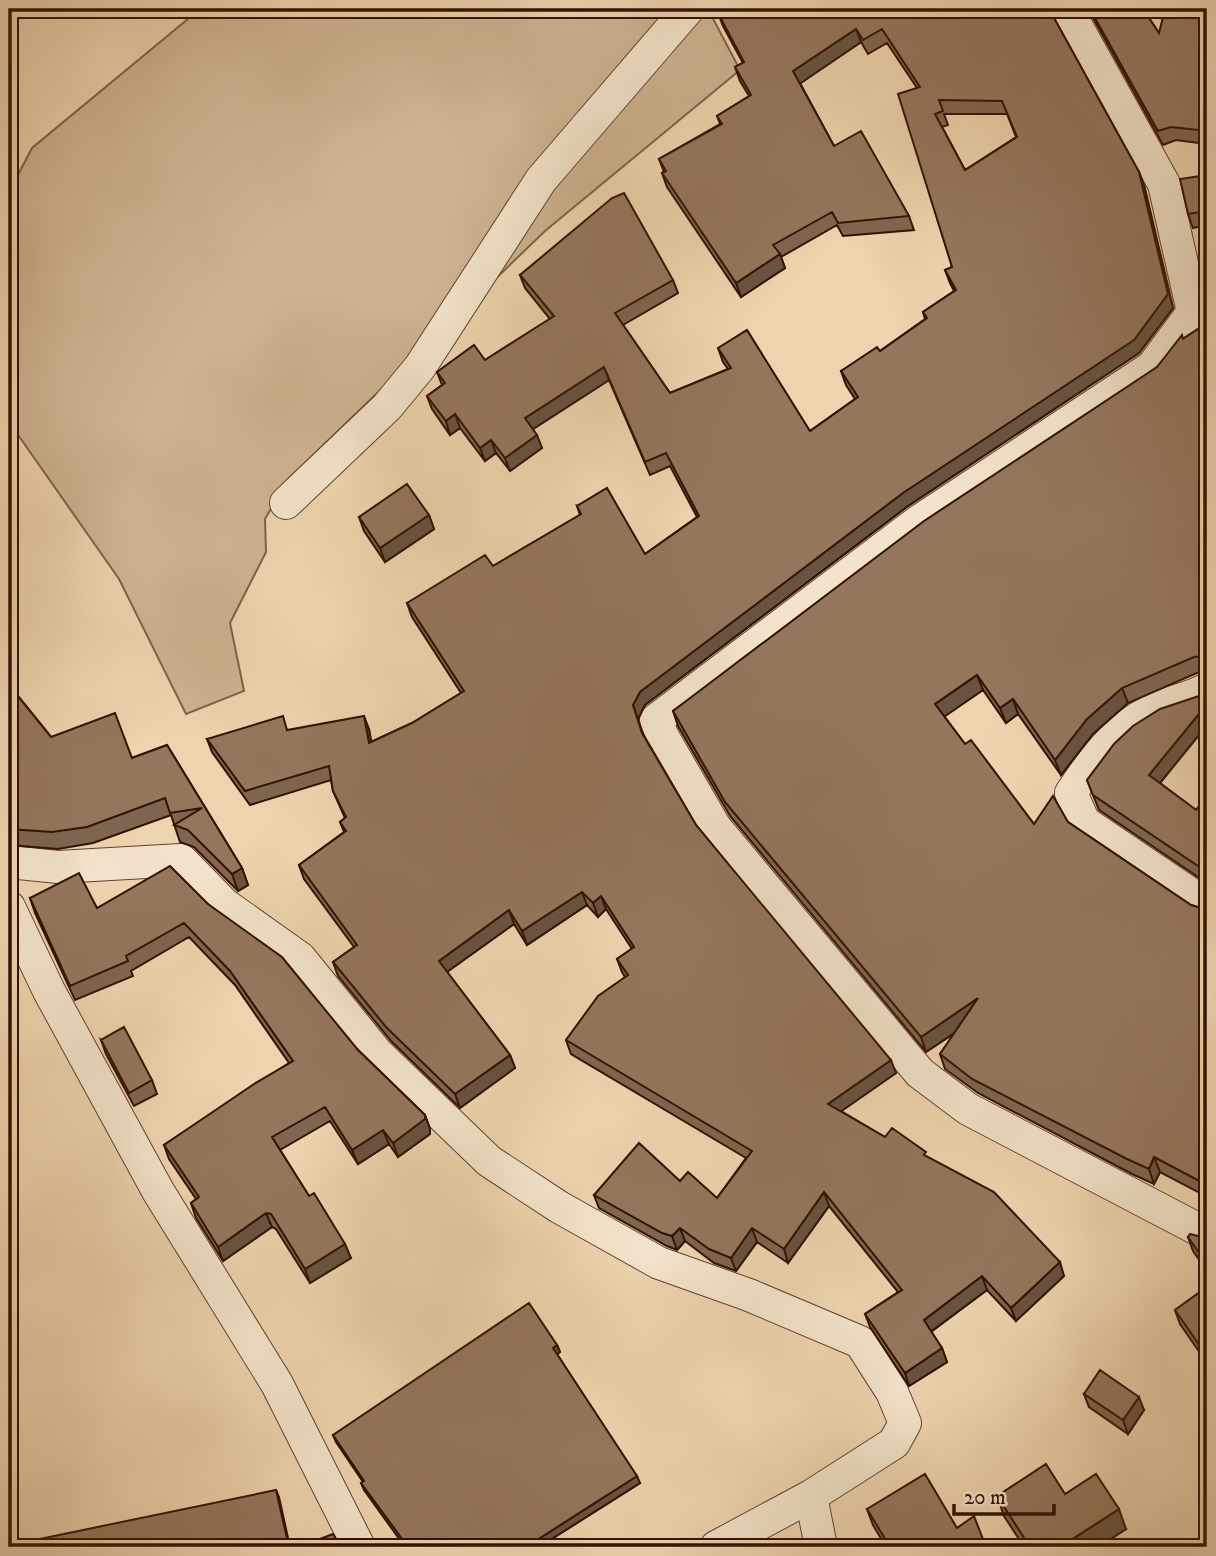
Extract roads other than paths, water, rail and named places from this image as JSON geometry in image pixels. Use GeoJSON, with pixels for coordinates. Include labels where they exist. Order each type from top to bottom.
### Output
{"type":"FeatureCollection","features":[{"type":"Feature","properties":{"kind":"street"},"geometry":{"type":"LineString","coordinates":[[286,503],[387,407],[420,367],[541,180],[688,9]]}},
{"type":"Feature","properties":{"kind":"street"},"geometry":{"type":"LineString","coordinates":[[1067,9],[1164,184],[1200,302],[1152,367],[919,522],[656,720],[715,827],[920,1073],[968,1108],[1207,1234]]}},
{"type":"Feature","properties":{"kind":"street"},"geometry":{"type":"LineString","coordinates":[[1207,689],[1149,711],[1133,723],[1094,757],[1071,793],[1084,822],[1207,905]]}},
{"type":"Feature","properties":{"kind":"street"},"geometry":{"type":"LineString","coordinates":[[9,862],[58,867],[181,860],[225,904],[300,958],[377,1053],[489,1161],[559,1207],[659,1263],[749,1295],[860,1342],[892,1392],[905,1423],[894,1443],[811,1496],[716,1547]]}},
{"type":"Feature","properties":{"kind":"street"},"geometry":{"type":"LineString","coordinates":[[9,907],[49,992],[158,1191],[277,1384],[359,1547]]}},
{"type":"Feature","properties":{"kind":"street"},"geometry":{"type":"LineString","coordinates":[[811,1496],[821,1547]]}}]}
